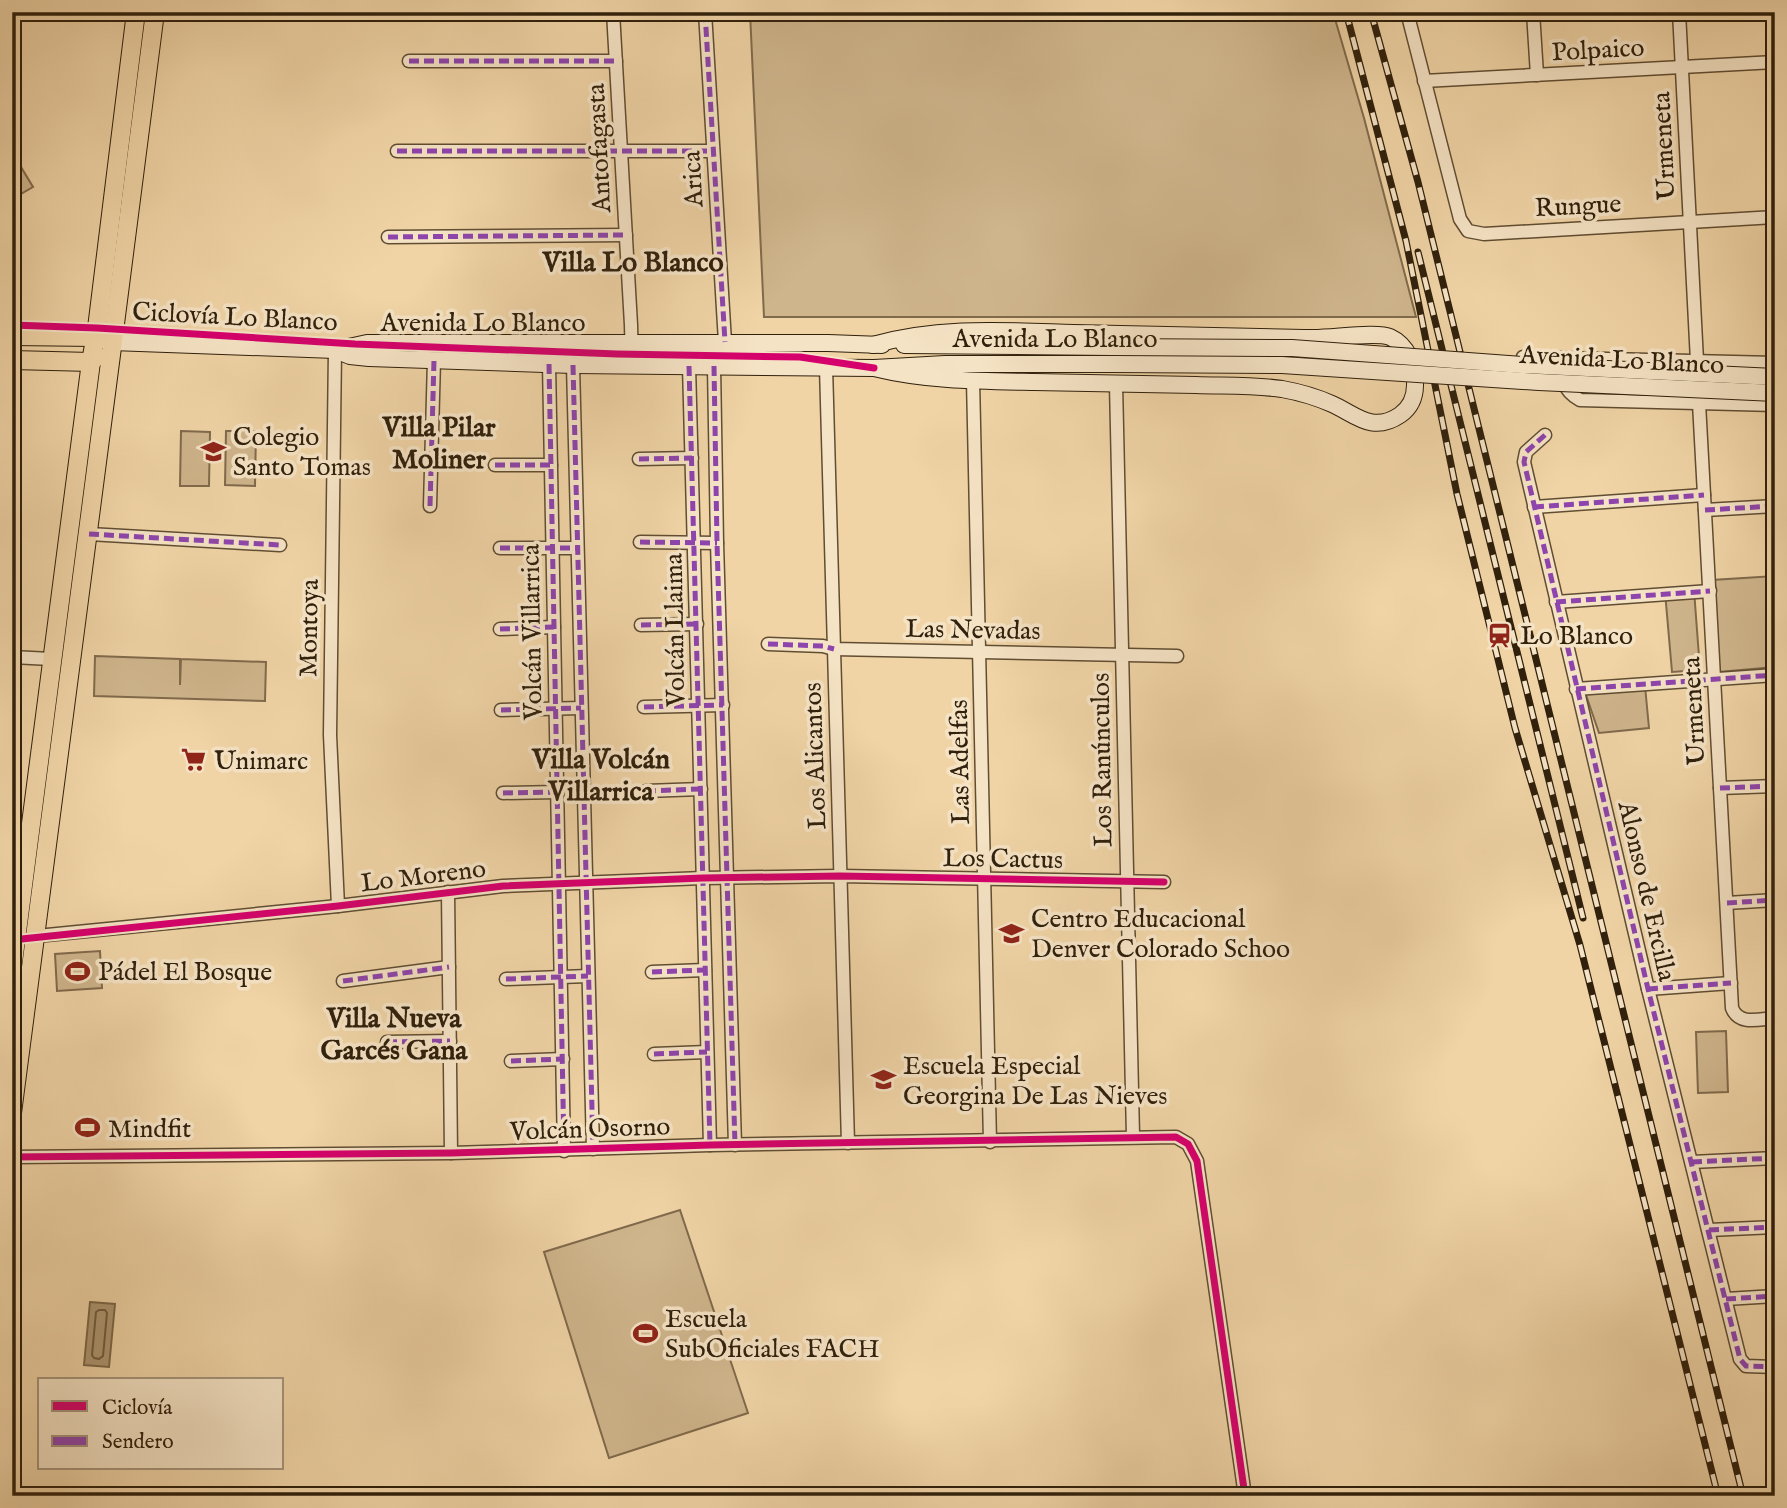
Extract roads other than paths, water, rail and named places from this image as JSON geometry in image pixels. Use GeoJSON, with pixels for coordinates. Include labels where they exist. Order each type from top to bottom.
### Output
{"type":"FeatureCollection","features":[{"type":"Feature","properties":{"kind":"main road"},"geometry":{"type":"LineString","coordinates":[[12,1113],[89,534],[104,339],[136,12]]}},
{"type":"Feature","properties":{"kind":"main road"},"geometry":{"type":"LineString","coordinates":[[12,970],[91,362],[104,339],[155,12]]}},
{"type":"Feature","properties":{"kind":"main road"},"geometry":{"type":"LineString","coordinates":[[873,345],[906,336],[974,330],[1312,338],[1377,334],[1396,340],[1407,352],[1413,366],[1415,386],[1411,404],[1403,413],[1393,419],[1378,422],[1360,421],[1334,404],[1284,390],[973,380],[914,376],[874,368]]}},
{"type":"Feature","properties":{"kind":"main road","name":"Avenida Lo Blanco"},"geometry":{"type":"LineString","coordinates":[[12,336],[335,350],[357,357],[573,365],[874,368],[945,364],[1282,365],[1539,382],[1775,393]]}},
{"type":"Feature","properties":{"kind":"main road","name":"Avenida Lo Blanco"},"geometry":{"type":"LineString","coordinates":[[335,350],[367,343],[632,342],[1305,349],[1522,365],[1775,377]]}},
{"type":"Feature","properties":{"kind":"main road"},"geometry":{"type":"LineString","coordinates":[[12,360],[91,362]]}},
{"type":"Feature","properties":{"kind":"main road","name":"Lo Moreno"},"geometry":{"type":"LineString","coordinates":[[14,940],[37,936]]}},
{"type":"Feature","properties":{"kind":"street","name":"Antofagasta"},"geometry":{"type":"LineString","coordinates":[[613,12],[632,365]]}},
{"type":"Feature","properties":{"kind":"street","name":"Arica"},"geometry":{"type":"LineString","coordinates":[[705,12],[725,342]]}},
{"type":"Feature","properties":{"kind":"street"},"geometry":{"type":"LineString","coordinates":[[1407,12],[1424,81]]}},
{"type":"Feature","properties":{"kind":"street"},"geometry":{"type":"LineString","coordinates":[[1532,12],[1537,75]]}},
{"type":"Feature","properties":{"kind":"street","name":"Urmeneta"},"geometry":{"type":"LineString","coordinates":[[1679,12],[1697,361]]}},
{"type":"Feature","properties":{"kind":"street"},"geometry":{"type":"LineString","coordinates":[[409,61],[616,61]]}},
{"type":"Feature","properties":{"kind":"street","name":"Polpaico"},"geometry":{"type":"LineString","coordinates":[[1424,81],[1775,62]]}},
{"type":"Feature","properties":{"kind":"street","name":"Rungue"},"geometry":{"type":"LineString","coordinates":[[1424,81],[1460,219],[1468,231],[1484,234],[1775,216]]}},
{"type":"Feature","properties":{"kind":"street"},"geometry":{"type":"LineString","coordinates":[[397,152],[713,150]]}},
{"type":"Feature","properties":{"kind":"street"},"geometry":{"type":"LineString","coordinates":[[388,237],[626,235]]}},
{"type":"Feature","properties":{"kind":"street","name":"Montoya"},"geometry":{"type":"LineString","coordinates":[[335,350],[330,734],[338,906]]}},
{"type":"Feature","properties":{"kind":"street"},"geometry":{"type":"LineString","coordinates":[[1523,357],[1775,363]]}},
{"type":"Feature","properties":{"kind":"street"},"geometry":{"type":"LineString","coordinates":[[1572,358],[1563,369],[1563,384],[1567,391],[1580,400],[1775,405]]}},
{"type":"Feature","properties":{"kind":"street"},"geometry":{"type":"LineString","coordinates":[[430,506],[434,360]]}},
{"type":"Feature","properties":{"kind":"street","name":"Volcán Villarrica"},"geometry":{"type":"LineString","coordinates":[[549,364],[564,1151]]}},
{"type":"Feature","properties":{"kind":"street","name":"Volcán Villarrica"},"geometry":{"type":"LineString","coordinates":[[573,365],[593,1149]]}},
{"type":"Feature","properties":{"kind":"street","name":"Volcán Llaima"},"geometry":{"type":"LineString","coordinates":[[690,366],[710,1145]]}},
{"type":"Feature","properties":{"kind":"street","name":"Volcán Llaima"},"geometry":{"type":"LineString","coordinates":[[714,366],[735,1145]]}},
{"type":"Feature","properties":{"kind":"street","name":"Los Alicantos"},"geometry":{"type":"LineString","coordinates":[[826,367],[848,1143]]}},
{"type":"Feature","properties":{"kind":"street","name":"Las Adelfas"},"geometry":{"type":"LineString","coordinates":[[973,380],[990,1142]]}},
{"type":"Feature","properties":{"kind":"street","name":"Los Ranúnculos"},"geometry":{"type":"LineString","coordinates":[[1116,383],[1133,1136]]}},
{"type":"Feature","properties":{"kind":"street","name":"Urmeneta"},"geometry":{"type":"LineString","coordinates":[[1699,403],[1732,1008],[1736,1016],[1744,1020],[1775,1018]]}},
{"type":"Feature","properties":{"kind":"street","name":"Alonso de Ercilla"},"geometry":{"type":"LineString","coordinates":[[1545,435],[1523,457],[1648,989],[1740,1359],[1749,1367],[1775,1367]]}},
{"type":"Feature","properties":{"kind":"street"},"geometry":{"type":"LineString","coordinates":[[639,459],[692,458]]}},
{"type":"Feature","properties":{"kind":"street"},"geometry":{"type":"LineString","coordinates":[[495,465],[551,465]]}},
{"type":"Feature","properties":{"kind":"street"},"geometry":{"type":"LineString","coordinates":[[1534,507],[1704,495]]}},
{"type":"Feature","properties":{"kind":"street"},"geometry":{"type":"LineString","coordinates":[[1705,510],[1775,506]]}},
{"type":"Feature","properties":{"kind":"street"},"geometry":{"type":"LineString","coordinates":[[89,534],[280,545]]}},
{"type":"Feature","properties":{"kind":"street"},"geometry":{"type":"LineString","coordinates":[[639,542],[717,542]]}},
{"type":"Feature","properties":{"kind":"street"},"geometry":{"type":"LineString","coordinates":[[500,548],[577,548]]}},
{"type":"Feature","properties":{"kind":"street"},"geometry":{"type":"LineString","coordinates":[[1556,602],[1710,591]]}},
{"type":"Feature","properties":{"kind":"street"},"geometry":{"type":"LineString","coordinates":[[641,625],[697,624]]}},
{"type":"Feature","properties":{"kind":"street"},"geometry":{"type":"LineString","coordinates":[[500,629],[554,627]]}},
{"type":"Feature","properties":{"kind":"street","name":"Las Nevadas"},"geometry":{"type":"LineString","coordinates":[[768,644],[823,646],[834,649],[1177,656]]}},
{"type":"Feature","properties":{"kind":"street"},"geometry":{"type":"LineString","coordinates":[[12,657],[51,659]]}},
{"type":"Feature","properties":{"kind":"street"},"geometry":{"type":"LineString","coordinates":[[1576,689],[1775,675]]}},
{"type":"Feature","properties":{"kind":"street"},"geometry":{"type":"LineString","coordinates":[[644,708],[723,705]]}},
{"type":"Feature","properties":{"kind":"street"},"geometry":{"type":"LineString","coordinates":[[501,710],[581,708]]}},
{"type":"Feature","properties":{"kind":"street"},"geometry":{"type":"LineString","coordinates":[[1720,788],[1775,786]]}},
{"type":"Feature","properties":{"kind":"street"},"geometry":{"type":"LineString","coordinates":[[646,791],[701,789]]}},
{"type":"Feature","properties":{"kind":"street"},"geometry":{"type":"LineString","coordinates":[[503,793],[557,792]]}},
{"type":"Feature","properties":{"kind":"street","name":"Lo Moreno"},"geometry":{"type":"LineString","coordinates":[[37,936],[338,906],[503,886],[840,876]]}},
{"type":"Feature","properties":{"kind":"street","name":"Los Cactus"},"geometry":{"type":"LineString","coordinates":[[840,876],[1164,882]]}},
{"type":"Feature","properties":{"kind":"street"},"geometry":{"type":"LineString","coordinates":[[448,892],[444,968],[451,1153]]}},
{"type":"Feature","properties":{"kind":"street"},"geometry":{"type":"LineString","coordinates":[[1727,903],[1775,900]]}},
{"type":"Feature","properties":{"kind":"street"},"geometry":{"type":"LineString","coordinates":[[343,981],[444,968]]}},
{"type":"Feature","properties":{"kind":"street"},"geometry":{"type":"LineString","coordinates":[[652,972],[705,970]]}},
{"type":"Feature","properties":{"kind":"street"},"geometry":{"type":"LineString","coordinates":[[506,979],[588,976]]}},
{"type":"Feature","properties":{"kind":"street"},"geometry":{"type":"LineString","coordinates":[[1648,989],[1731,983]]}},
{"type":"Feature","properties":{"kind":"street"},"geometry":{"type":"LineString","coordinates":[[387,1042],[445,1041]]}},
{"type":"Feature","properties":{"kind":"street"},"geometry":{"type":"LineString","coordinates":[[654,1054],[707,1052]]}},
{"type":"Feature","properties":{"kind":"street"},"geometry":{"type":"LineString","coordinates":[[512,1061],[562,1059]]}},
{"type":"Feature","properties":{"kind":"street","name":"Volcán Osorno"},"geometry":{"type":"LineString","coordinates":[[12,1157],[564,1151],[710,1145],[990,1142],[1169,1136],[1188,1144],[1197,1161],[1245,1496]]}},
{"type":"Feature","properties":{"kind":"street"},"geometry":{"type":"LineString","coordinates":[[1692,1162],[1775,1158]]}},
{"type":"Feature","properties":{"kind":"street"},"geometry":{"type":"LineString","coordinates":[[1709,1230],[1775,1227]]}},
{"type":"Feature","properties":{"kind":"street"},"geometry":{"type":"LineString","coordinates":[[1726,1299],[1775,1296]]}},
{"type":"Feature","properties":{"kind":"water"},"geometry":{"type":"Polygon","coordinates":[[[90,1302],[115,1304],[109,1367],[84,1365],[90,1302]]]}},
{"type":"Feature","properties":{"kind":"railway"},"geometry":{"type":"LineString","coordinates":[[1346,12],[1406,241],[1457,494],[1515,728],[1580,945],[1718,1496]]}},
{"type":"Feature","properties":{"kind":"railway"},"geometry":{"type":"LineString","coordinates":[[1371,12],[1418,182],[1743,1496]]}},
{"type":"Feature","properties":{"kind":"railway"},"geometry":{"type":"LineString","coordinates":[[1418,252],[1583,918]]}},
{"type":"Feature","properties":{"kind":"place","name":"Colegio Santo Tomas"},"geometry":{"type":"Point","coordinates":[213,451]}},
{"type":"Feature","properties":{"kind":"place","name":"Lo Blanco"},"geometry":{"type":"Point","coordinates":[1500,635]}},
{"type":"Feature","properties":{"kind":"place","name":"Unimarc"},"geometry":{"type":"Point","coordinates":[194,760]}},
{"type":"Feature","properties":{"kind":"place","name":"Centro Educacional Denver Colorado Schoo"},"geometry":{"type":"Point","coordinates":[1011,933]}},
{"type":"Feature","properties":{"kind":"place","name":"Pádel El Bosque"},"geometry":{"type":"Point","coordinates":[78,971]}},
{"type":"Feature","properties":{"kind":"place","name":"Escuela Especial Georgina De Las Nieves"},"geometry":{"type":"Point","coordinates":[883,1080]}},
{"type":"Feature","properties":{"kind":"place","name":"Mindfit"},"geometry":{"type":"Point","coordinates":[88,1128]}},
{"type":"Feature","properties":{"kind":"place","name":"Escuela SubOficiales FACH"},"geometry":{"type":"Point","coordinates":[645,1333]}},
{"type":"Feature","properties":{"kind":"district","name":"Villa Lo Blanco"},"geometry":{"type":"Point","coordinates":[633,261]}},
{"type":"Feature","properties":{"kind":"district","name":"Villa Pilar Moliner"},"geometry":{"type":"Point","coordinates":[439,442]}},
{"type":"Feature","properties":{"kind":"district","name":"Villa Volcán Villarrica"},"geometry":{"type":"Point","coordinates":[601,774]}},
{"type":"Feature","properties":{"kind":"district","name":"Villa Nueva Garcés Gana"},"geometry":{"type":"Point","coordinates":[394,1033]}}]}
